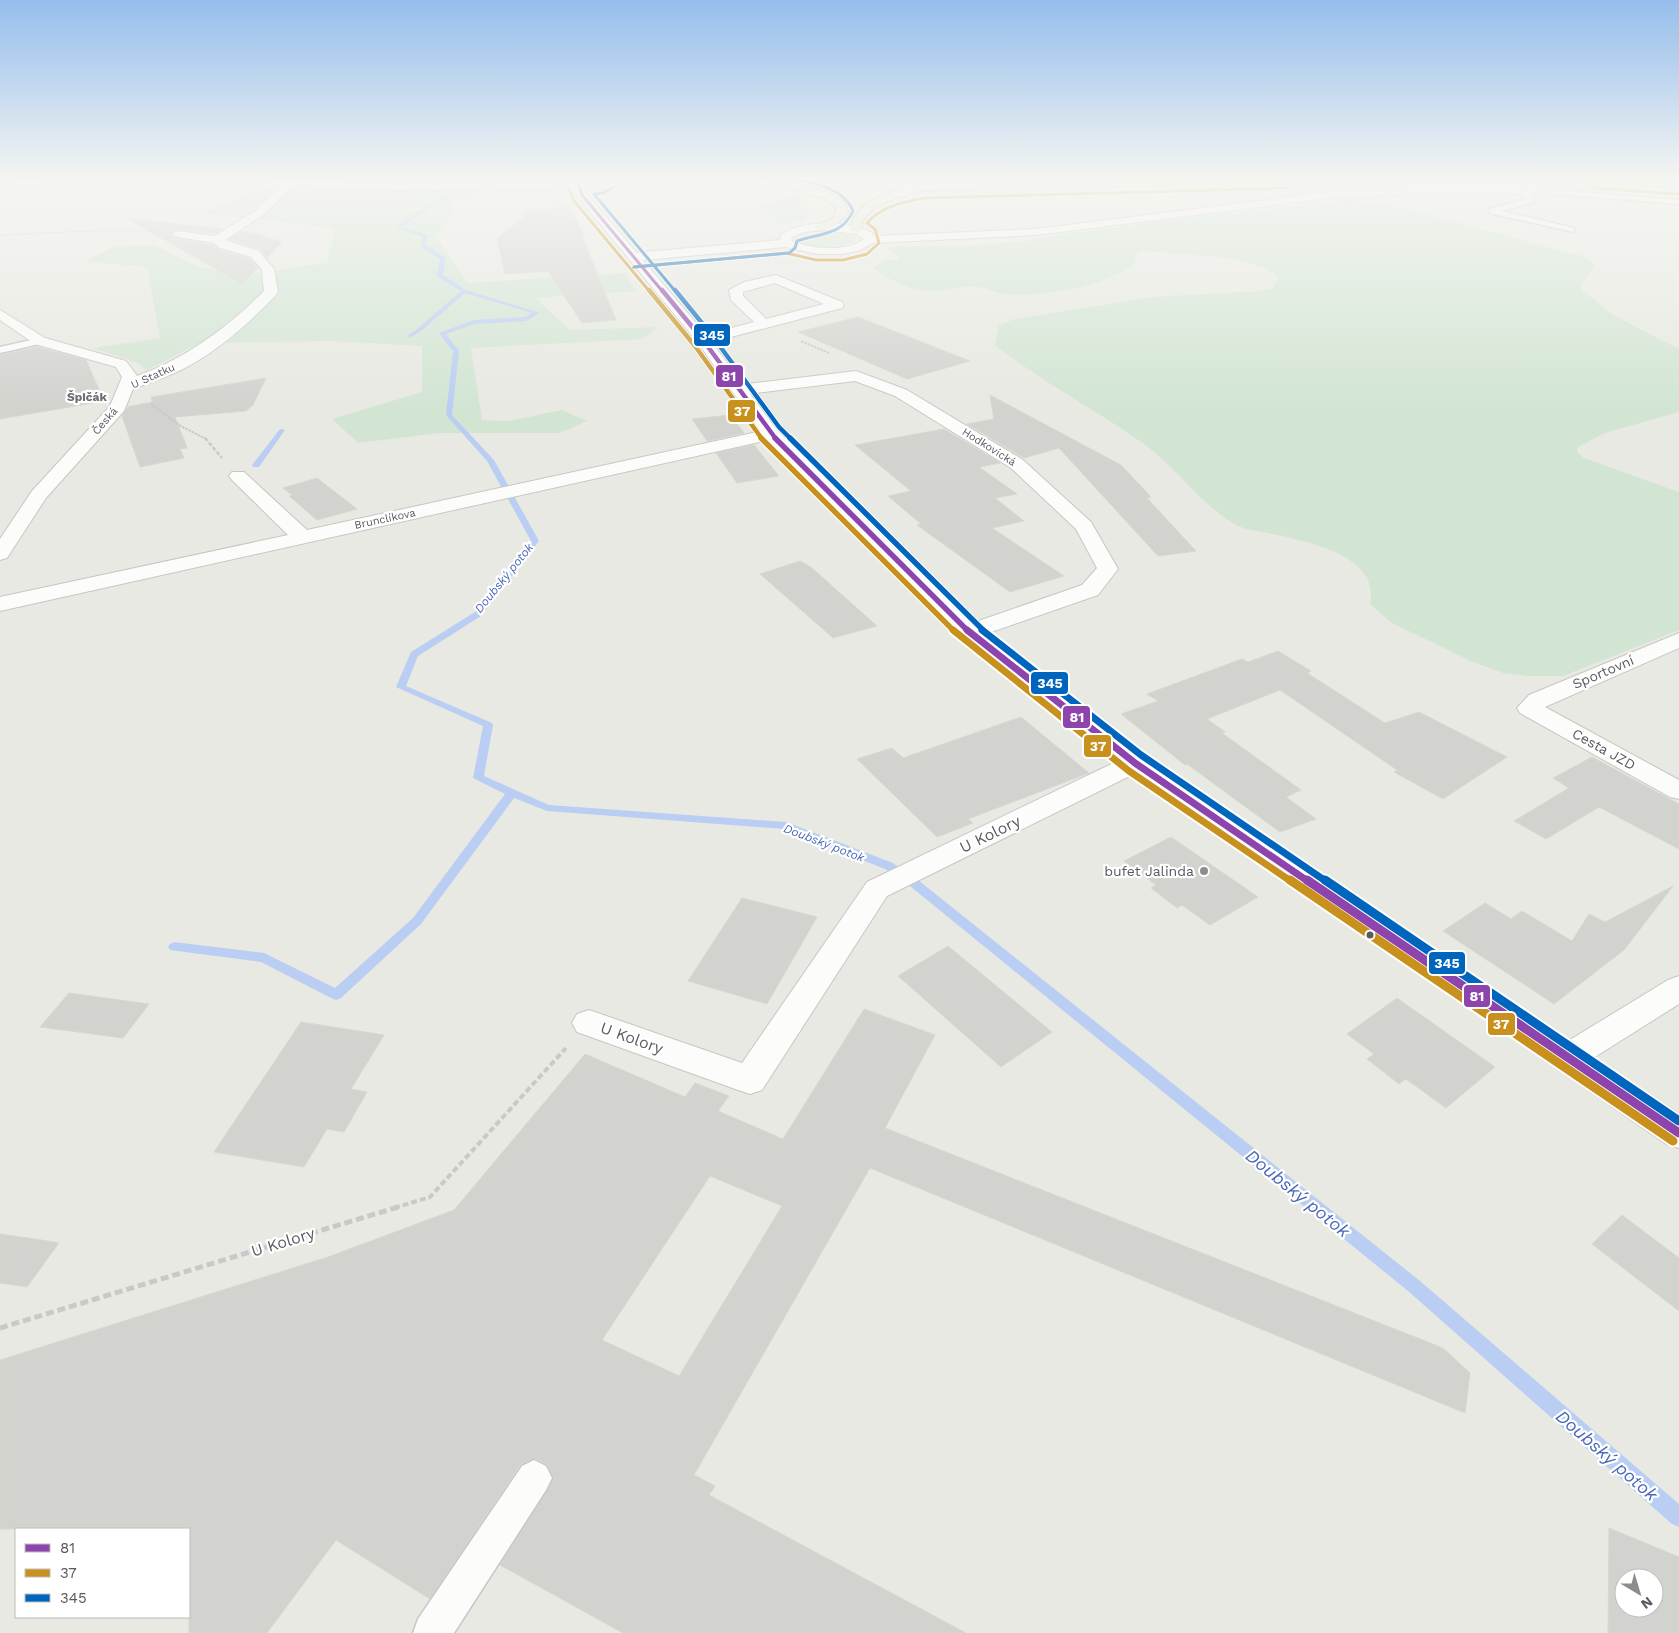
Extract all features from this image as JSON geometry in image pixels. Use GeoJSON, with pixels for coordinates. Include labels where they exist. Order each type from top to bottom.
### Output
{"type":"FeatureCollection","features":[{"type":"Feature","properties":{"kind":"street","name":"U Statku"},"geometry":{"type":"LineString","coordinates":[[126,386],[182,362],[221,337],[252,313],[271,292],[268,269],[255,254]]}},
{"type":"Feature","properties":{"kind":"street"},"geometry":{"type":"LineString","coordinates":[[631,254],[703,340],[771,434],[969,632],[1135,763],[1679,1133]]}},
{"type":"Feature","properties":{"kind":"street"},"geometry":{"type":"LineString","coordinates":[[633,257],[664,254]]}},
{"type":"Feature","properties":{"kind":"street"},"geometry":{"type":"LineString","coordinates":[[703,340],[837,305],[776,279],[748,284],[736,290],[736,296],[763,324]]}},
{"type":"Feature","properties":{"kind":"street"},"geometry":{"type":"LineString","coordinates":[[0,314],[40,340],[121,364],[130,377],[126,386]]}},
{"type":"Feature","properties":{"kind":"street","name":"Hodkovická"},"geometry":{"type":"LineString","coordinates":[[739,390],[856,376],[901,393],[1017,464],[1084,526],[1108,569],[1090,590],[969,632]]}},
{"type":"Feature","properties":{"kind":"street","name":"Česká"},"geometry":{"type":"LineString","coordinates":[[0,554],[39,495],[118,408],[126,386]]}},
{"type":"Feature","properties":{"kind":"street","name":"Brunclíkova"},"geometry":{"type":"LineString","coordinates":[[0,604],[771,434]]}},
{"type":"Feature","properties":{"kind":"street"},"geometry":{"type":"LineString","coordinates":[[238,476],[303,538]]}},
{"type":"Feature","properties":{"kind":"street","name":"Sportovní"},"geometry":{"type":"LineString","coordinates":[[1529,708],[1538,700],[1679,640]]}},
{"type":"Feature","properties":{"kind":"street","name":"Cesta JZD"},"geometry":{"type":"LineString","coordinates":[[1529,708],[1679,791]]}},
{"type":"Feature","properties":{"kind":"street","name":"U Kolory"},"geometry":{"type":"LineString","coordinates":[[589,1023],[750,1080],[877,889],[1135,763]]}},
{"type":"Feature","properties":{"kind":"street"},"geometry":{"type":"LineString","coordinates":[[1567,1058],[1679,988]]}},
{"type":"Feature","properties":{"kind":"lane"},"geometry":{"type":"LineString","coordinates":[[0,350],[40,340]]}},
{"type":"Feature","properties":{"kind":"lane"},"geometry":{"type":"LineString","coordinates":[[432,1633],[534,1478]]}},
{"type":"Feature","properties":{"kind":"path"},"geometry":{"type":"LineString","coordinates":[[763,324],[864,368],[856,376]]}},
{"type":"Feature","properties":{"kind":"path","name":"U Statku"},"geometry":{"type":"LineString","coordinates":[[126,386],[179,425],[206,438],[238,476]]}},
{"type":"Feature","properties":{"kind":"path","name":"U Kolory"},"geometry":{"type":"LineString","coordinates":[[0,1328],[430,1197],[589,1023]]}},
{"type":"Feature","properties":{"kind":"green space"},"geometry":{"type":"Polygon","coordinates":[[[99,254],[172,254],[200,268],[250,274],[327,263],[329,254],[448,254],[468,283],[625,273],[636,291],[535,298],[570,330],[658,327],[642,339],[471,348],[482,420],[509,421],[562,410],[587,421],[560,433],[440,433],[358,443],[332,419],[422,392],[422,346],[331,341],[200,343],[147,370],[138,363],[93,348],[160,338],[147,267],[85,261],[99,254]]]}},
{"type":"Feature","properties":{"kind":"green space"},"geometry":{"type":"Polygon","coordinates":[[[895,254],[1137,254],[1134,266],[1104,280],[1072,289],[1022,295],[1005,294],[971,286],[941,291],[922,290],[897,283],[874,268],[884,260],[898,260],[899,257],[895,254]]]}},
{"type":"Feature","properties":{"kind":"green space"},"geometry":{"type":"Polygon","coordinates":[[[1184,254],[1575,254],[1585,257],[1595,266],[1581,284],[1582,290],[1615,316],[1679,349],[1679,412],[1605,433],[1578,447],[1577,452],[1584,458],[1679,492],[1679,630],[1563,676],[1528,676],[1503,673],[1473,662],[1392,623],[1370,604],[1370,587],[1364,573],[1352,562],[1337,553],[1301,540],[1238,526],[1225,518],[1144,444],[1031,371],[995,345],[999,325],[1015,319],[1153,297],[1259,291],[1273,288],[1279,277],[1267,269],[1232,258],[1184,254]]]}},
{"type":"Feature","properties":{"kind":"building"},"geometry":{"type":"Polygon","coordinates":[[[190,254],[233,254],[250,259],[258,268],[242,284],[190,254]]]}},
{"type":"Feature","properties":{"kind":"building"},"geometry":{"type":"Polygon","coordinates":[[[500,254],[589,254],[616,320],[582,323],[548,271],[505,274],[500,254]]]}},
{"type":"Feature","properties":{"kind":"building"},"geometry":{"type":"Polygon","coordinates":[[[858,317],[970,361],[907,379],[798,332],[858,317]]]}},
{"type":"Feature","properties":{"kind":"building"},"geometry":{"type":"Polygon","coordinates":[[[38,347],[86,360],[104,401],[0,419],[0,355],[38,347]]]}},
{"type":"Feature","properties":{"kind":"building"},"geometry":{"type":"Polygon","coordinates":[[[266,378],[253,405],[246,411],[175,417],[187,448],[180,449],[184,458],[140,467],[122,416],[128,407],[152,402],[151,397],[266,378]]]}},
{"type":"Feature","properties":{"kind":"building"},"geometry":{"type":"Polygon","coordinates":[[[990,395],[1121,465],[1151,497],[1147,498],[1196,551],[1158,556],[1059,448],[1024,458],[967,424],[994,419],[990,395]]]}},
{"type":"Feature","properties":{"kind":"building"},"geometry":{"type":"Polygon","coordinates":[[[730,415],[744,433],[707,441],[692,419],[730,415]]]}},
{"type":"Feature","properties":{"kind":"building"},"geometry":{"type":"Polygon","coordinates":[[[944,429],[1000,463],[979,467],[1017,494],[995,498],[1024,521],[992,528],[1064,576],[1010,592],[917,525],[921,524],[888,496],[911,491],[855,445],[944,429]]]}},
{"type":"Feature","properties":{"kind":"building"},"geometry":{"type":"Polygon","coordinates":[[[754,445],[779,476],[737,483],[716,453],[754,445]]]}},
{"type":"Feature","properties":{"kind":"building"},"geometry":{"type":"Polygon","coordinates":[[[317,478],[357,509],[317,520],[289,496],[292,495],[283,488],[317,478]]]}},
{"type":"Feature","properties":{"kind":"building"},"geometry":{"type":"Polygon","coordinates":[[[800,561],[812,568],[877,626],[833,638],[760,574],[800,561]]]}},
{"type":"Feature","properties":{"kind":"building"},"geometry":{"type":"Polygon","coordinates":[[[1278,651],[1311,671],[1307,673],[1385,723],[1419,712],[1507,757],[1443,799],[1394,772],[1397,770],[1280,690],[1207,719],[1225,732],[1222,733],[1301,790],[1286,797],[1316,819],[1280,832],[1187,764],[1185,765],[1121,714],[1158,701],[1147,694],[1242,659],[1248,662],[1278,651]]]}},
{"type":"Feature","properties":{"kind":"building"},"geometry":{"type":"Polygon","coordinates":[[[1021,717],[1089,773],[968,819],[973,823],[937,837],[857,759],[892,748],[903,758],[1021,717]]]}},
{"type":"Feature","properties":{"kind":"building"},"geometry":{"type":"Polygon","coordinates":[[[1592,757],[1679,804],[1679,849],[1599,807],[1546,839],[1514,821],[1569,788],[1553,778],[1592,757]]]}},
{"type":"Feature","properties":{"kind":"building"},"geometry":{"type":"Polygon","coordinates":[[[1171,837],[1258,897],[1210,925],[1182,905],[1177,908],[1151,888],[1156,885],[1124,861],[1171,837]]]}},
{"type":"Feature","properties":{"kind":"building"},"geometry":{"type":"Polygon","coordinates":[[[1673,886],[1624,950],[1554,1004],[1443,931],[1485,903],[1511,919],[1522,911],[1572,941],[1589,914],[1605,922],[1673,886]]]}},
{"type":"Feature","properties":{"kind":"building"},"geometry":{"type":"Polygon","coordinates":[[[742,898],[817,917],[767,1004],[688,981],[742,898]]]}},
{"type":"Feature","properties":{"kind":"building"},"geometry":{"type":"Polygon","coordinates":[[[948,946],[1052,1032],[1001,1067],[898,976],[948,946]]]}},
{"type":"Feature","properties":{"kind":"building"},"geometry":{"type":"Polygon","coordinates":[[[69,993],[149,1004],[123,1038],[40,1027],[69,993]]]}},
{"type":"Feature","properties":{"kind":"building"},"geometry":{"type":"Polygon","coordinates":[[[1397,998],[1495,1067],[1446,1108],[1406,1079],[1399,1084],[1367,1059],[1374,1054],[1347,1034],[1397,998]]]}},
{"type":"Feature","properties":{"kind":"building"},"geometry":{"type":"Polygon","coordinates":[[[864,1009],[935,1035],[885,1128],[1443,1348],[1470,1373],[1465,1413],[870,1168],[694,1475],[715,1486],[709,1495],[966,1633],[623,1633],[500,1565],[554,1479],[548,1465],[535,1458],[520,1465],[430,1599],[336,1540],[267,1633],[189,1633],[190,1528],[0,1529],[0,1360],[328,1257],[454,1210],[585,1054],[685,1097],[695,1083],[729,1096],[718,1111],[783,1139],[864,1009]],[[710,1176],[602,1340],[679,1376],[782,1206],[710,1176]]]}},
{"type":"Feature","properties":{"kind":"building"},"geometry":{"type":"Polygon","coordinates":[[[301,1022],[384,1035],[351,1089],[367,1092],[344,1132],[327,1129],[304,1167],[214,1152],[301,1022]]]}},
{"type":"Feature","properties":{"kind":"building"},"geometry":{"type":"Polygon","coordinates":[[[1622,1215],[1679,1258],[1679,1311],[1592,1244],[1622,1215]]]}},
{"type":"Feature","properties":{"kind":"building"},"geometry":{"type":"Polygon","coordinates":[[[0,1234],[59,1243],[27,1287],[0,1283],[0,1234]]]}},
{"type":"Feature","properties":{"kind":"building"},"geometry":{"type":"Polygon","coordinates":[[[1609,1528],[1679,1557],[1679,1633],[1608,1633],[1609,1528]]]}},
{"type":"Feature","properties":{"kind":"waterway","name":"Doubský potok"},"geometry":{"type":"LineString","coordinates":[[437,254],[443,258],[440,276],[464,291]]}},
{"type":"Feature","properties":{"kind":"waterway"},"geometry":{"type":"LineString","coordinates":[[409,336],[418,331],[464,291]]}},
{"type":"Feature","properties":{"kind":"waterway","name":"Doubský potok"},"geometry":{"type":"LineString","coordinates":[[464,291],[537,313],[526,319],[474,322],[442,333],[456,351],[449,415],[490,460],[535,541],[478,614],[414,654],[401,687],[488,725],[478,778],[512,793]]}},
{"type":"Feature","properties":{"kind":"waterway"},"geometry":{"type":"LineString","coordinates":[[256,465],[282,430]]}},
{"type":"Feature","properties":{"kind":"waterway"},"geometry":{"type":"LineString","coordinates":[[174,947],[264,958],[336,995],[417,921],[512,793]]}},
{"type":"Feature","properties":{"kind":"waterway","name":"Doubský potok"},"geometry":{"type":"LineString","coordinates":[[512,793],[547,808],[786,826],[889,866],[899,873]]}},
{"type":"Feature","properties":{"kind":"waterway","name":"Doubský potok"},"geometry":{"type":"LineString","coordinates":[[909,879],[1414,1286],[1679,1517]]}},
{"type":"Feature","properties":{"kind":"transit line","name":"37"},"geometry":{"type":"LineString","coordinates":[[618,254],[695,346],[763,440],[963,640],[1129,771],[1673,1141]]}},
{"type":"Feature","properties":{"kind":"transit line","name":"81"},"geometry":{"type":"LineString","coordinates":[[631,254],[703,340],[771,434],[969,632],[1135,763],[1679,1133]]}},
{"type":"Feature","properties":{"kind":"transit line","name":"345"},"geometry":{"type":"LineString","coordinates":[[644,254],[711,334],[779,427],[976,625],[1141,755],[1679,1121]]}},
{"type":"Feature","properties":{"kind":"transit line","name":"37"},"geometry":{"type":"LineString","coordinates":[[634,267],[773,254]]}},
{"type":"Feature","properties":{"kind":"transit line","name":"345"},"geometry":{"type":"LineString","coordinates":[[634,267],[776,254]]}},
{"type":"Feature","properties":{"kind":"transit line","name":"37"},"geometry":{"type":"LineString","coordinates":[[791,254],[816,260],[843,260],[866,254]]}},
{"type":"Feature","properties":{"kind":"place","name":"bufet Jalinda"},"geometry":{"type":"Point","coordinates":[1204,871]}},
{"type":"Feature","properties":{"kind":"district","name":"Špičák"},"geometry":{"type":"Point","coordinates":[87,397]}}]}
